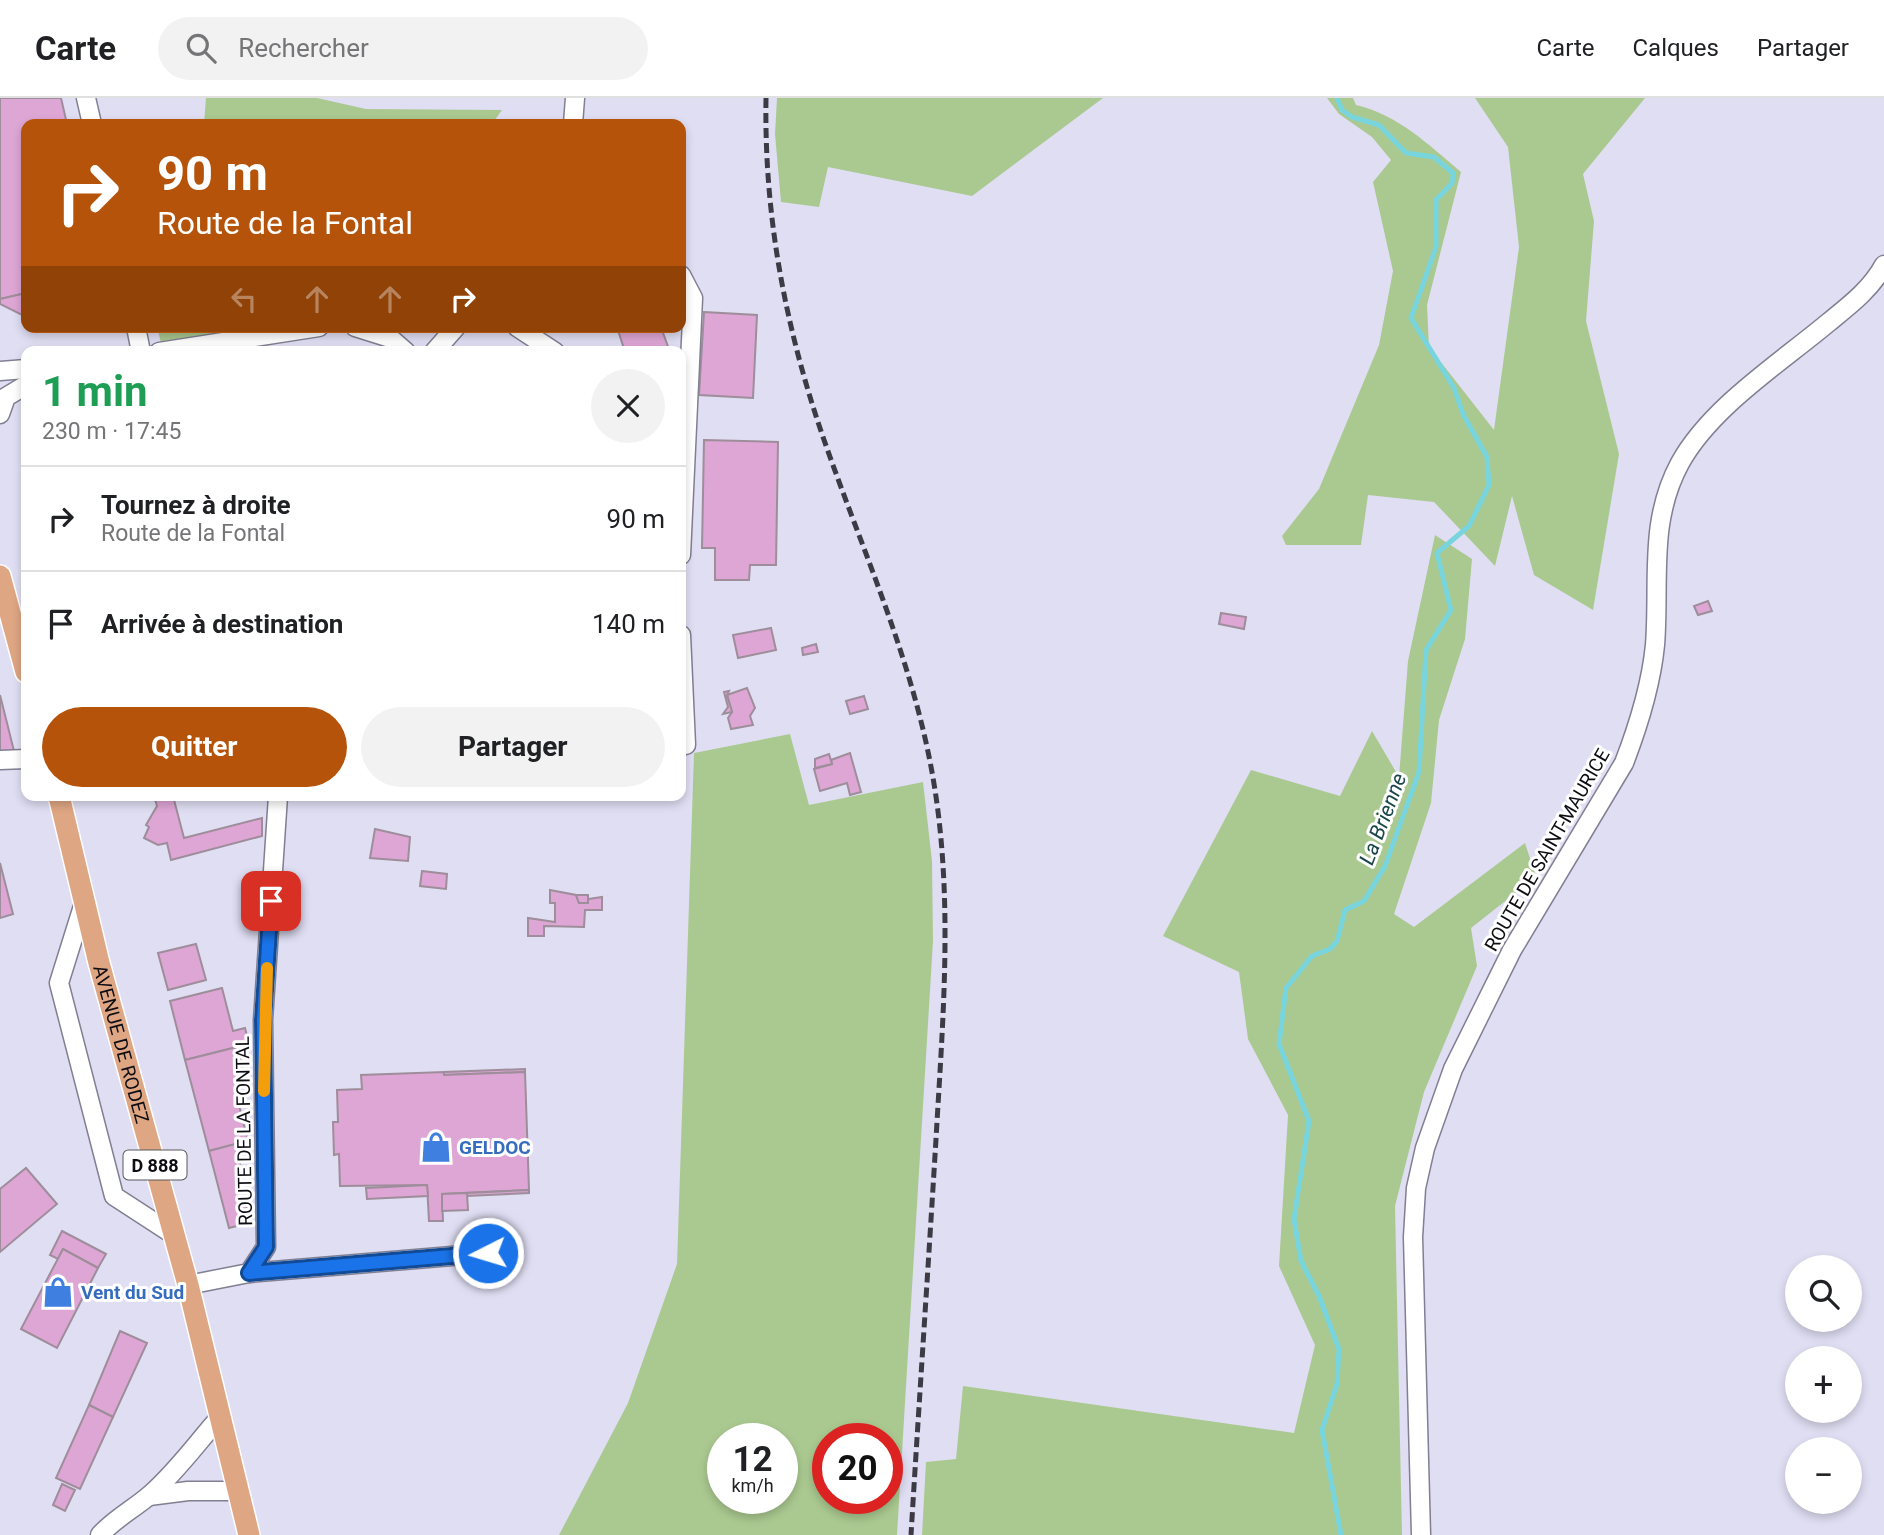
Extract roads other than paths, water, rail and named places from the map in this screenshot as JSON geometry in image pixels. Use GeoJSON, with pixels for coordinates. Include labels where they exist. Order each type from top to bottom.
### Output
{"type":"FeatureCollection","features":[{"type":"Feature","properties":{"kind":"main road"},"geometry":{"type":"LineString","coordinates":[[0,555],[17,637]]}},
{"type":"Feature","properties":{"kind":"main road"},"geometry":{"type":"LineString","coordinates":[[0,576],[21,653]]}},
{"type":"Feature","properties":{"kind":"main road","name":"AVENUE DE RODEZ"},"geometry":{"type":"LineString","coordinates":[[60,801],[84,903],[188,1285],[249,1535]]}},
{"type":"Feature","properties":{"kind":"street"},"geometry":{"type":"LineString","coordinates":[[86,98],[91,119]]}},
{"type":"Feature","properties":{"kind":"street"},"geometry":{"type":"LineString","coordinates":[[573,119],[575,98]]}},
{"type":"Feature","properties":{"kind":"street","name":"ROUTE DE SAINT-MAURICE"},"geometry":{"type":"LineString","coordinates":[[1421,1535],[1412,1237],[1416,1188],[1433,1121],[1480,1008],[1624,763],[1640,722],[1655,643],[1658,522],[1665,493],[1680,463],[1712,419],[1864,293],[1884,265]]}},
{"type":"Feature","properties":{"kind":"street"},"geometry":{"type":"LineString","coordinates":[[686,285],[693,298],[686,448]]}},
{"type":"Feature","properties":{"kind":"street"},"geometry":{"type":"LineString","coordinates":[[197,346],[281,333]]}},
{"type":"Feature","properties":{"kind":"street"},"geometry":{"type":"LineString","coordinates":[[374,333],[390,338],[399,346]]}},
{"type":"Feature","properties":{"kind":"street"},"geometry":{"type":"LineString","coordinates":[[526,333],[546,346]]}},
{"type":"Feature","properties":{"kind":"street"},"geometry":{"type":"LineString","coordinates":[[0,370],[21,369]]}},
{"type":"Feature","properties":{"kind":"street"},"geometry":{"type":"LineString","coordinates":[[0,414],[6,397],[21,388]]}},
{"type":"Feature","properties":{"kind":"street"},"geometry":{"type":"LineString","coordinates":[[0,760],[21,759]]}},
{"type":"Feature","properties":{"kind":"street","name":"ROUTE DE LA FONTAL"},"geometry":{"type":"LineString","coordinates":[[249,1273],[266,1247],[263,1020],[278,801]]}},
{"type":"Feature","properties":{"kind":"street"},"geometry":{"type":"LineString","coordinates":[[84,903],[59,983],[114,1196],[174,1235]]}},
{"type":"Feature","properties":{"kind":"street"},"geometry":{"type":"LineString","coordinates":[[188,1285],[249,1273],[488,1253]]}},
{"type":"Feature","properties":{"kind":"street"},"geometry":{"type":"LineString","coordinates":[[100,1535],[116,1517],[149,1496],[187,1458],[220,1417]]}},
{"type":"Feature","properties":{"kind":"street"},"geometry":{"type":"LineString","coordinates":[[149,1496],[188,1491],[238,1491]]}},
{"type":"Feature","properties":{"kind":"waterway","name":"La Brienne"},"geometry":{"type":"LineString","coordinates":[[1337,98],[1342,110],[1352,117],[1379,125],[1406,153],[1434,157],[1453,173],[1452,183],[1436,200],[1436,247],[1411,318],[1454,388],[1463,414],[1487,457],[1489,485],[1469,526],[1437,553],[1451,610],[1426,650],[1419,772],[1385,866],[1364,901],[1345,910],[1337,941],[1330,949],[1312,956],[1286,988],[1279,1044],[1309,1121],[1294,1219],[1301,1261],[1319,1296],[1339,1349],[1337,1384],[1322,1430],[1341,1535]]}},
{"type":"Feature","properties":{"kind":"railway"},"geometry":{"type":"LineString","coordinates":[[766,98],[766,142],[773,227],[798,354],[823,437],[884,602],[911,686],[923,729],[939,818],[945,909],[944,1001],[911,1535]]}},
{"type":"Feature","properties":{"kind":"place","name":"GELDOC"},"geometry":{"type":"Point","coordinates":[436,1147]}},
{"type":"Feature","properties":{"kind":"place","name":"Vent du Sud"},"geometry":{"type":"Point","coordinates":[58,1292]}}]}
